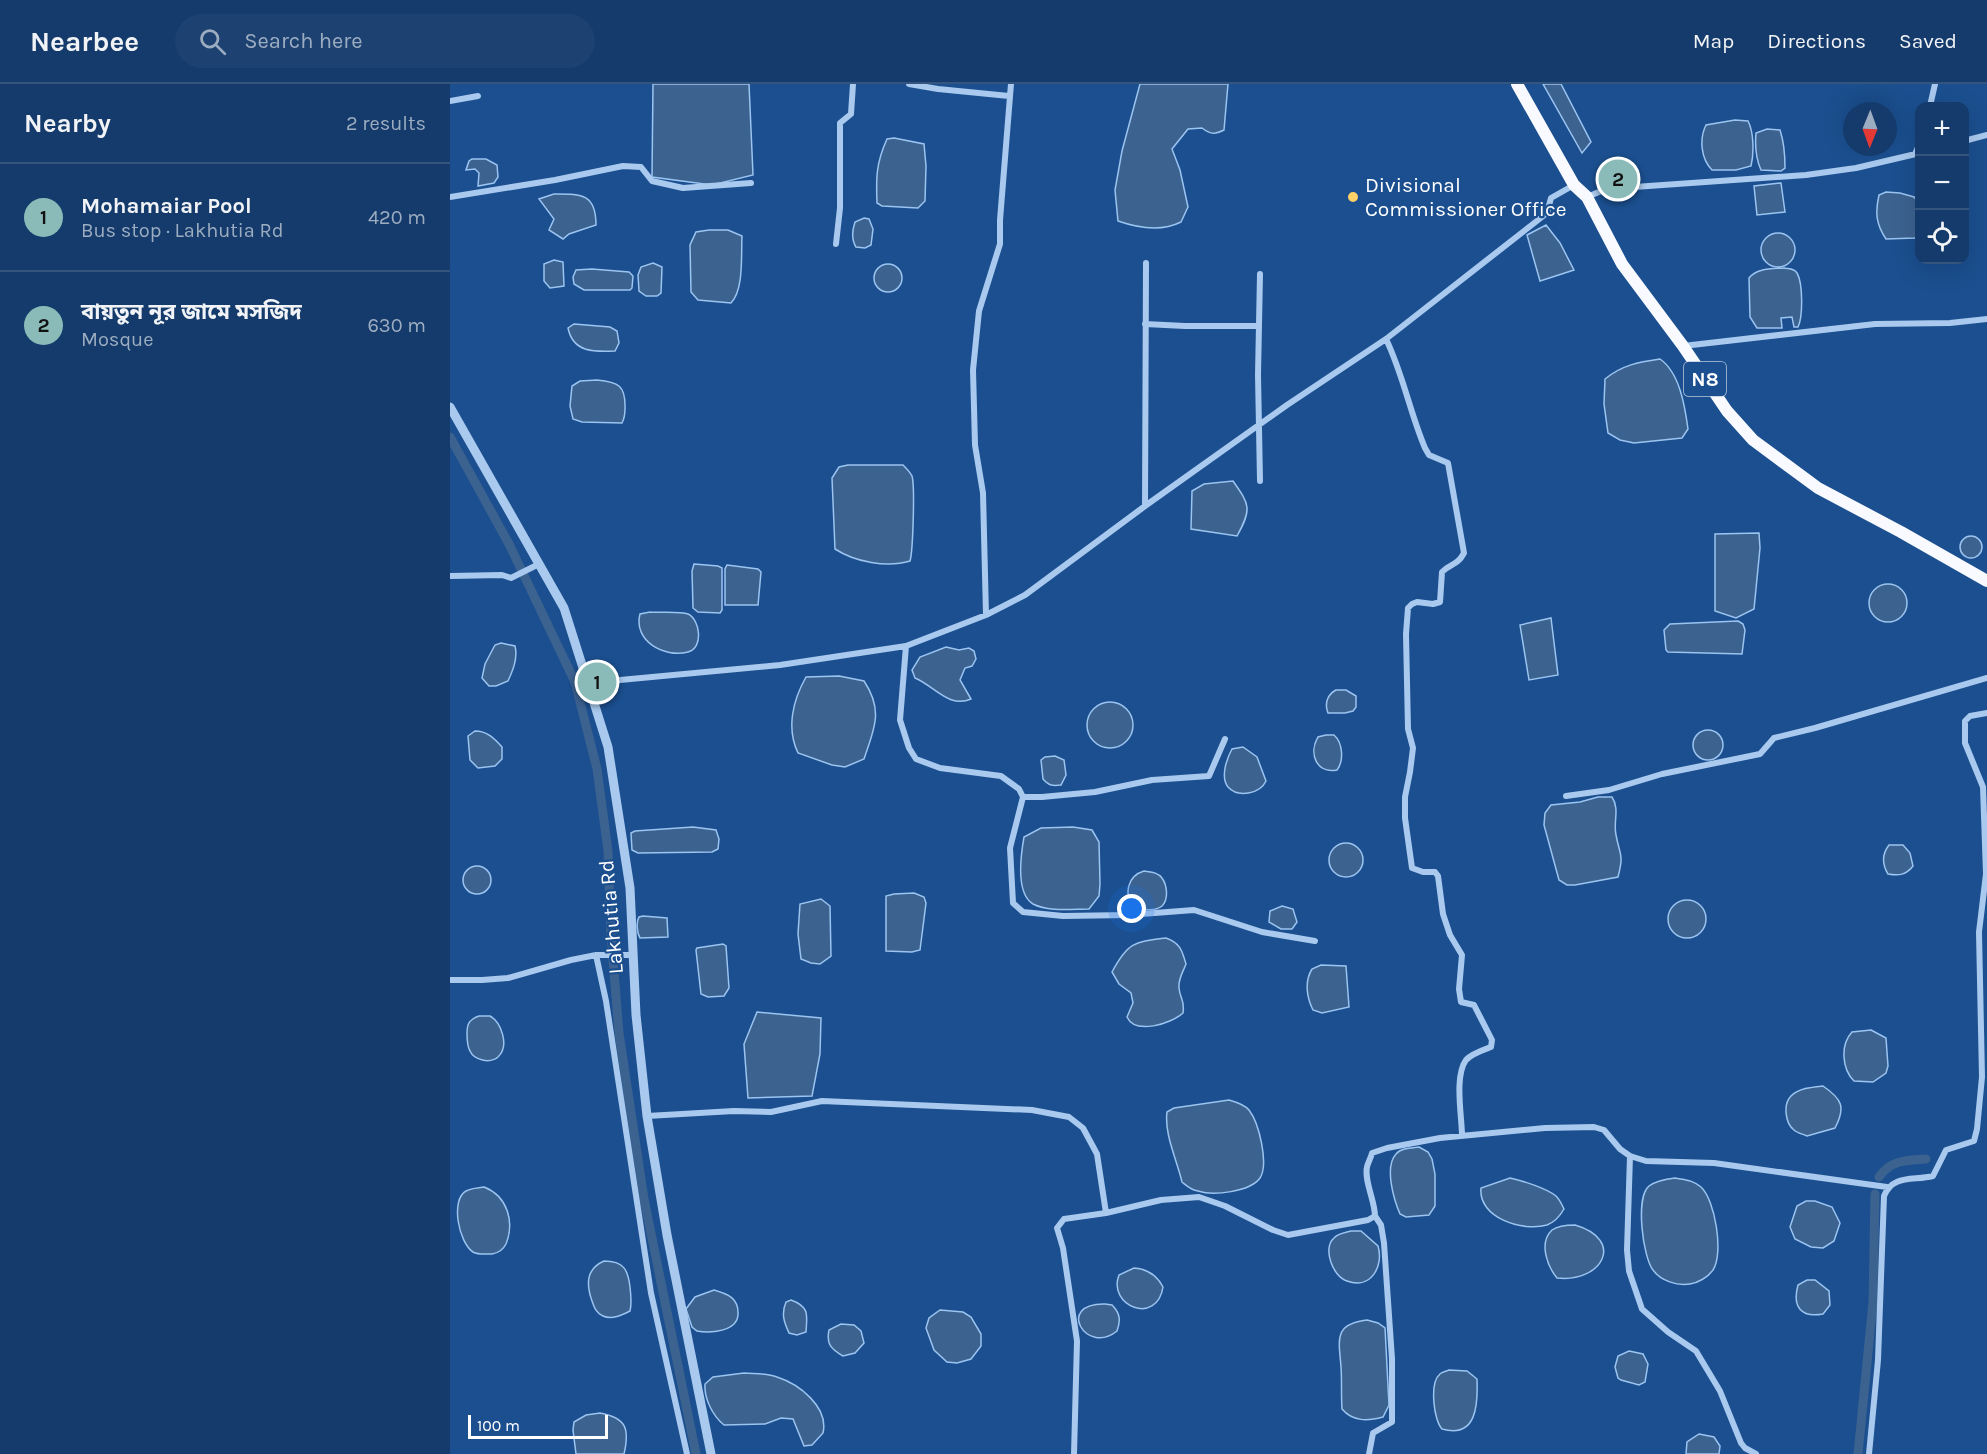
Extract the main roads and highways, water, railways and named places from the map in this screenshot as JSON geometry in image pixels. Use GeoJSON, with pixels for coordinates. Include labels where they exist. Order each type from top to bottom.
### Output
{"type":"FeatureCollection","features":[{"type":"Feature","properties":{"kind":"highway","name":"N8"},"geometry":{"type":"LineString","coordinates":[[1517,84],[1574,185],[1587,197],[1622,264],[1683,346],[1727,411],[1753,440],[1818,488],[1987,581]]}},
{"type":"Feature","properties":{"kind":"water"},"geometry":{"type":"Polygon","coordinates":[[[653,84],[749,84],[753,175],[712,185],[652,177],[653,84]]]}},
{"type":"Feature","properties":{"kind":"water"},"geometry":{"type":"Polygon","coordinates":[[[1140,84],[1228,84],[1224,130],[1212,133],[1202,128],[1188,129],[1172,149],[1180,170],[1188,207],[1181,222],[1166,227],[1133,226],[1118,221],[1115,190],[1122,151],[1140,84]]]}},
{"type":"Feature","properties":{"kind":"water"},"geometry":{"type":"Polygon","coordinates":[[[1543,84],[1561,84],[1591,142],[1582,153],[1543,84]]]}},
{"type":"Feature","properties":{"kind":"water"},"geometry":{"type":"Polygon","coordinates":[[[1735,120],[1748,121],[1750,126],[1753,143],[1751,166],[1736,170],[1712,170],[1705,160],[1702,149],[1702,136],[1706,125],[1735,120]]]}},
{"type":"Feature","properties":{"kind":"water"},"geometry":{"type":"Polygon","coordinates":[[[1767,129],[1780,130],[1785,163],[1785,168],[1781,171],[1761,170],[1759,166],[1756,133],[1767,129]]]}},
{"type":"Feature","properties":{"kind":"water"},"geometry":{"type":"Polygon","coordinates":[[[894,138],[924,144],[925,201],[918,208],[882,206],[877,203],[879,163],[887,139],[894,138]]]}},
{"type":"Feature","properties":{"kind":"water"},"geometry":{"type":"Polygon","coordinates":[[[472,159],[486,159],[497,165],[498,177],[494,183],[478,186],[479,173],[475,169],[466,170],[472,159]]]}},
{"type":"Feature","properties":{"kind":"water"},"geometry":{"type":"Polygon","coordinates":[[[1781,183],[1785,212],[1757,215],[1754,186],[1781,183]]]}},
{"type":"Feature","properties":{"kind":"water"},"geometry":{"type":"Polygon","coordinates":[[[1886,192],[1914,197],[1915,238],[1886,239],[1878,223],[1879,195],[1886,192]]]}},
{"type":"Feature","properties":{"kind":"water"},"geometry":{"type":"Polygon","coordinates":[[[554,194],[585,197],[593,207],[596,225],[569,234],[563,239],[549,230],[554,219],[539,199],[554,194]]]}},
{"type":"Feature","properties":{"kind":"water"},"geometry":{"type":"Polygon","coordinates":[[[864,218],[869,219],[873,229],[871,245],[865,248],[856,247],[853,238],[854,225],[855,222],[864,218]]]}},
{"type":"Feature","properties":{"kind":"water"},"geometry":{"type":"Polygon","coordinates":[[[1546,225],[1560,243],[1574,270],[1540,281],[1527,235],[1546,225]]]}},
{"type":"Feature","properties":{"kind":"water"},"geometry":{"type":"Polygon","coordinates":[[[728,230],[742,236],[740,281],[731,303],[698,300],[691,292],[690,245],[696,232],[728,230]]]}},
{"type":"Feature","properties":{"kind":"water"},"geometry":{"type":"Polygon","coordinates":[[[1778,233],[1790,238],[1795,250],[1790,262],[1778,267],[1766,262],[1761,250],[1766,238],[1778,233]]]}},
{"type":"Feature","properties":{"kind":"water"},"geometry":{"type":"Polygon","coordinates":[[[554,260],[563,262],[564,286],[550,288],[544,281],[544,264],[554,260]]]}},
{"type":"Feature","properties":{"kind":"water"},"geometry":{"type":"Polygon","coordinates":[[[653,263],[662,267],[661,293],[657,296],[646,296],[639,291],[638,275],[641,267],[653,263]]]}},
{"type":"Feature","properties":{"kind":"water"},"geometry":{"type":"Polygon","coordinates":[[[888,264],[898,268],[902,278],[898,288],[888,292],[878,288],[874,278],[878,268],[888,264]]]}},
{"type":"Feature","properties":{"kind":"water"},"geometry":{"type":"Polygon","coordinates":[[[1784,268],[1794,270],[1799,278],[1802,300],[1798,327],[1794,327],[1792,317],[1781,318],[1782,328],[1757,328],[1750,317],[1749,278],[1760,271],[1784,268]]]}},
{"type":"Feature","properties":{"kind":"water"},"geometry":{"type":"Polygon","coordinates":[[[576,270],[629,272],[633,276],[632,288],[630,290],[584,290],[574,284],[573,277],[576,270]]]}},
{"type":"Feature","properties":{"kind":"water"},"geometry":{"type":"Polygon","coordinates":[[[574,324],[610,327],[617,331],[619,343],[615,351],[593,351],[580,347],[568,328],[574,324]]]}},
{"type":"Feature","properties":{"kind":"water"},"geometry":{"type":"Polygon","coordinates":[[[1660,359],[1672,373],[1680,391],[1688,429],[1682,438],[1634,443],[1620,440],[1608,433],[1604,404],[1605,379],[1631,365],[1660,359]]]}},
{"type":"Feature","properties":{"kind":"water"},"geometry":{"type":"Polygon","coordinates":[[[597,380],[615,384],[622,390],[625,411],[622,423],[582,422],[573,419],[570,406],[572,386],[580,381],[597,380]]]}},
{"type":"Feature","properties":{"kind":"water"},"geometry":{"type":"Polygon","coordinates":[[[903,465],[912,476],[910,561],[881,564],[861,560],[835,549],[832,478],[839,467],[903,465]]]}},
{"type":"Feature","properties":{"kind":"water"},"geometry":{"type":"Polygon","coordinates":[[[1233,481],[1247,507],[1245,519],[1237,536],[1191,529],[1192,491],[1204,484],[1233,481]]]}},
{"type":"Feature","properties":{"kind":"water"},"geometry":{"type":"Polygon","coordinates":[[[1759,533],[1760,548],[1754,609],[1736,618],[1715,611],[1715,534],[1759,533]]]}},
{"type":"Feature","properties":{"kind":"water"},"geometry":{"type":"Polygon","coordinates":[[[1971,536],[1979,539],[1982,547],[1979,555],[1971,558],[1963,555],[1960,547],[1963,539],[1971,536]]]}},
{"type":"Feature","properties":{"kind":"water"},"geometry":{"type":"Polygon","coordinates":[[[694,564],[722,568],[722,610],[720,613],[698,612],[693,608],[692,571],[694,564]]]}},
{"type":"Feature","properties":{"kind":"water"},"geometry":{"type":"Polygon","coordinates":[[[727,565],[758,569],[761,572],[758,605],[725,605],[727,565]]]}},
{"type":"Feature","properties":{"kind":"water"},"geometry":{"type":"Polygon","coordinates":[[[1888,584],[1902,589],[1907,603],[1902,617],[1888,622],[1874,617],[1869,603],[1874,589],[1888,584]]]}},
{"type":"Feature","properties":{"kind":"water"},"geometry":{"type":"Polygon","coordinates":[[[680,613],[692,617],[698,633],[698,640],[693,649],[679,653],[660,650],[652,645],[641,632],[639,624],[640,614],[680,613]]]}},
{"type":"Feature","properties":{"kind":"water"},"geometry":{"type":"Polygon","coordinates":[[[1551,618],[1558,675],[1529,680],[1520,625],[1551,618]]]}},
{"type":"Feature","properties":{"kind":"water"},"geometry":{"type":"Polygon","coordinates":[[[1738,621],[1743,624],[1745,630],[1742,654],[1668,652],[1666,650],[1664,630],[1670,624],[1738,621]]]}},
{"type":"Feature","properties":{"kind":"water"},"geometry":{"type":"Polygon","coordinates":[[[501,643],[515,646],[515,664],[508,681],[489,686],[482,678],[485,664],[495,645],[501,643]]]}},
{"type":"Feature","properties":{"kind":"water"},"geometry":{"type":"Polygon","coordinates":[[[946,647],[959,650],[969,648],[974,651],[976,659],[972,666],[965,668],[960,680],[971,699],[956,701],[948,699],[915,678],[912,670],[920,657],[946,647]]]}},
{"type":"Feature","properties":{"kind":"water"},"geometry":{"type":"Polygon","coordinates":[[[839,676],[864,681],[874,702],[875,711],[874,729],[864,759],[845,767],[798,753],[792,734],[795,705],[806,677],[839,676]]]}},
{"type":"Feature","properties":{"kind":"water"},"geometry":{"type":"Polygon","coordinates":[[[1336,690],[1346,690],[1356,696],[1356,707],[1353,711],[1328,713],[1326,706],[1328,699],[1336,690]]]}},
{"type":"Feature","properties":{"kind":"water"},"geometry":{"type":"Polygon","coordinates":[[[1110,702],[1126,709],[1133,725],[1126,741],[1110,748],[1094,741],[1087,725],[1094,709],[1110,702]]]}},
{"type":"Feature","properties":{"kind":"water"},"geometry":{"type":"Polygon","coordinates":[[[1708,730],[1719,734],[1723,745],[1719,756],[1708,760],[1697,756],[1693,745],[1697,734],[1708,730]]]}},
{"type":"Feature","properties":{"kind":"water"},"geometry":{"type":"Polygon","coordinates":[[[475,731],[490,736],[502,747],[502,759],[495,766],[478,768],[470,760],[468,736],[475,731]]]}},
{"type":"Feature","properties":{"kind":"water"},"geometry":{"type":"Polygon","coordinates":[[[1334,735],[1341,747],[1342,757],[1337,770],[1324,769],[1314,756],[1318,737],[1334,735]]]}},
{"type":"Feature","properties":{"kind":"water"},"geometry":{"type":"Polygon","coordinates":[[[1243,747],[1257,757],[1266,781],[1254,792],[1237,793],[1228,787],[1224,773],[1232,749],[1243,747]]]}},
{"type":"Feature","properties":{"kind":"water"},"geometry":{"type":"Polygon","coordinates":[[[1055,756],[1064,760],[1066,775],[1061,785],[1051,785],[1043,779],[1041,760],[1055,756]]]}},
{"type":"Feature","properties":{"kind":"water"},"geometry":{"type":"Polygon","coordinates":[[[1598,797],[1612,797],[1616,806],[1615,830],[1621,855],[1618,877],[1567,885],[1559,880],[1544,825],[1545,813],[1551,805],[1580,802],[1598,797]]]}},
{"type":"Feature","properties":{"kind":"water"},"geometry":{"type":"Polygon","coordinates":[[[693,827],[716,830],[719,839],[718,849],[712,852],[638,853],[632,850],[631,833],[635,831],[693,827]]]}},
{"type":"Feature","properties":{"kind":"water"},"geometry":{"type":"Polygon","coordinates":[[[1073,827],[1092,830],[1099,842],[1099,896],[1089,909],[1068,910],[1039,907],[1027,899],[1021,882],[1024,837],[1041,828],[1073,827]]]}},
{"type":"Feature","properties":{"kind":"water"},"geometry":{"type":"Polygon","coordinates":[[[1346,843],[1358,848],[1363,860],[1358,872],[1346,877],[1334,872],[1329,860],[1334,848],[1346,843]]]}},
{"type":"Feature","properties":{"kind":"water"},"geometry":{"type":"Polygon","coordinates":[[[1889,845],[1903,845],[1910,853],[1913,866],[1905,873],[1888,874],[1884,859],[1889,845]]]}},
{"type":"Feature","properties":{"kind":"water"},"geometry":{"type":"Polygon","coordinates":[[[477,866],[487,870],[491,880],[487,890],[477,894],[467,890],[463,880],[467,870],[477,866]]]}},
{"type":"Feature","properties":{"kind":"water"},"geometry":{"type":"Polygon","coordinates":[[[1144,871],[1158,875],[1164,881],[1166,896],[1159,908],[1148,910],[1133,908],[1130,903],[1128,891],[1131,881],[1138,873],[1144,871]]]}},
{"type":"Feature","properties":{"kind":"water"},"geometry":{"type":"Polygon","coordinates":[[[914,893],[924,897],[926,903],[920,950],[886,951],[886,896],[914,893]]]}},
{"type":"Feature","properties":{"kind":"water"},"geometry":{"type":"Polygon","coordinates":[[[821,899],[830,906],[831,956],[820,964],[801,959],[798,934],[800,904],[821,899]]]}},
{"type":"Feature","properties":{"kind":"water"},"geometry":{"type":"Polygon","coordinates":[[[1687,900],[1701,905],[1706,919],[1701,933],[1687,938],[1673,933],[1668,919],[1673,905],[1687,900]]]}},
{"type":"Feature","properties":{"kind":"water"},"geometry":{"type":"Polygon","coordinates":[[[1282,906],[1293,909],[1297,922],[1292,929],[1281,929],[1269,922],[1270,911],[1282,906]]]}},
{"type":"Feature","properties":{"kind":"water"},"geometry":{"type":"Polygon","coordinates":[[[639,917],[667,918],[668,937],[640,938],[637,922],[639,917]]]}},
{"type":"Feature","properties":{"kind":"water"},"geometry":{"type":"Polygon","coordinates":[[[1166,938],[1180,948],[1186,964],[1179,985],[1183,1013],[1162,1024],[1137,1026],[1127,1017],[1133,1003],[1131,993],[1119,984],[1112,972],[1133,945],[1166,938]]]}},
{"type":"Feature","properties":{"kind":"water"},"geometry":{"type":"Polygon","coordinates":[[[723,944],[726,946],[729,988],[724,996],[708,997],[701,994],[696,950],[723,944]]]}},
{"type":"Feature","properties":{"kind":"water"},"geometry":{"type":"Polygon","coordinates":[[[1321,965],[1346,966],[1349,1007],[1322,1013],[1313,1010],[1308,995],[1308,979],[1312,969],[1321,965]]]}},
{"type":"Feature","properties":{"kind":"water"},"geometry":{"type":"Polygon","coordinates":[[[757,1012],[821,1018],[820,1054],[812,1096],[748,1098],[744,1044],[757,1012]]]}},
{"type":"Feature","properties":{"kind":"water"},"geometry":{"type":"Polygon","coordinates":[[[479,1016],[490,1016],[501,1029],[504,1041],[502,1052],[495,1059],[487,1061],[479,1059],[469,1049],[468,1027],[471,1020],[479,1016]]]}},
{"type":"Feature","properties":{"kind":"water"},"geometry":{"type":"Polygon","coordinates":[[[1871,1030],[1886,1038],[1888,1066],[1886,1073],[1873,1082],[1854,1081],[1847,1070],[1844,1057],[1848,1037],[1852,1032],[1871,1030]]]}},
{"type":"Feature","properties":{"kind":"water"},"geometry":{"type":"Polygon","coordinates":[[[1823,1086],[1838,1099],[1840,1104],[1840,1114],[1835,1128],[1807,1136],[1797,1132],[1791,1127],[1787,1118],[1788,1099],[1794,1093],[1802,1090],[1823,1086]]]}},
{"type":"Feature","properties":{"kind":"water"},"geometry":{"type":"Polygon","coordinates":[[[1229,1100],[1247,1108],[1253,1116],[1262,1144],[1263,1172],[1255,1183],[1240,1190],[1213,1193],[1193,1190],[1182,1182],[1167,1129],[1167,1112],[1174,1108],[1229,1100]]]}},
{"type":"Feature","properties":{"kind":"water"},"geometry":{"type":"Polygon","coordinates":[[[1419,1147],[1428,1152],[1432,1159],[1435,1174],[1435,1206],[1429,1215],[1406,1217],[1400,1214],[1395,1201],[1390,1175],[1392,1160],[1398,1152],[1419,1147]]]}},
{"type":"Feature","properties":{"kind":"water"},"geometry":{"type":"Polygon","coordinates":[[[1510,1178],[1552,1193],[1564,1209],[1552,1222],[1537,1227],[1515,1224],[1494,1215],[1482,1198],[1481,1188],[1510,1178]]]}},
{"type":"Feature","properties":{"kind":"water"},"geometry":{"type":"Polygon","coordinates":[[[1675,1178],[1698,1185],[1706,1194],[1714,1214],[1718,1240],[1718,1252],[1713,1270],[1703,1279],[1690,1284],[1670,1282],[1656,1274],[1649,1263],[1642,1228],[1642,1202],[1649,1186],[1675,1178]]]}},
{"type":"Feature","properties":{"kind":"water"},"geometry":{"type":"Polygon","coordinates":[[[484,1187],[498,1196],[509,1218],[510,1227],[506,1244],[500,1251],[492,1254],[473,1252],[464,1240],[458,1222],[458,1203],[461,1196],[468,1190],[484,1187]]]}},
{"type":"Feature","properties":{"kind":"water"},"geometry":{"type":"Polygon","coordinates":[[[1806,1201],[1815,1201],[1832,1207],[1840,1223],[1834,1241],[1823,1248],[1811,1247],[1795,1239],[1790,1227],[1797,1206],[1806,1201]]]}},
{"type":"Feature","properties":{"kind":"water"},"geometry":{"type":"Polygon","coordinates":[[[1575,1225],[1591,1232],[1600,1240],[1604,1250],[1602,1259],[1586,1274],[1573,1278],[1557,1278],[1550,1268],[1546,1255],[1548,1235],[1555,1228],[1575,1225]]]}},
{"type":"Feature","properties":{"kind":"water"},"geometry":{"type":"Polygon","coordinates":[[[1351,1231],[1361,1231],[1378,1246],[1377,1268],[1369,1279],[1363,1282],[1355,1283],[1342,1278],[1337,1274],[1329,1255],[1329,1248],[1334,1238],[1351,1231]]]}},
{"type":"Feature","properties":{"kind":"water"},"geometry":{"type":"Polygon","coordinates":[[[604,1261],[611,1261],[624,1268],[629,1281],[630,1311],[613,1317],[606,1317],[597,1312],[588,1283],[594,1268],[604,1261]]]}},
{"type":"Feature","properties":{"kind":"water"},"geometry":{"type":"Polygon","coordinates":[[[1134,1268],[1151,1273],[1163,1287],[1159,1299],[1152,1306],[1143,1309],[1134,1307],[1126,1303],[1120,1295],[1117,1286],[1119,1275],[1134,1268]]]}},
{"type":"Feature","properties":{"kind":"water"},"geometry":{"type":"Polygon","coordinates":[[[1807,1280],[1815,1280],[1829,1291],[1830,1305],[1823,1314],[1809,1314],[1797,1305],[1798,1285],[1807,1280]]]}},
{"type":"Feature","properties":{"kind":"water"},"geometry":{"type":"Polygon","coordinates":[[[714,1290],[728,1295],[735,1301],[738,1309],[737,1320],[731,1327],[722,1330],[697,1331],[692,1327],[686,1309],[695,1297],[714,1290]]]}},
{"type":"Feature","properties":{"kind":"water"},"geometry":{"type":"Polygon","coordinates":[[[791,1300],[802,1306],[807,1316],[806,1332],[797,1335],[789,1333],[784,1318],[786,1302],[791,1300]]]}},
{"type":"Feature","properties":{"kind":"water"},"geometry":{"type":"Polygon","coordinates":[[[1112,1305],[1117,1311],[1119,1320],[1117,1331],[1106,1337],[1095,1337],[1086,1333],[1079,1319],[1081,1311],[1090,1306],[1112,1305]]]}},
{"type":"Feature","properties":{"kind":"water"},"geometry":{"type":"Polygon","coordinates":[[[940,1310],[963,1312],[971,1317],[981,1334],[981,1346],[971,1359],[957,1363],[947,1362],[934,1350],[926,1328],[929,1318],[940,1310]]]}},
{"type":"Feature","properties":{"kind":"water"},"geometry":{"type":"Polygon","coordinates":[[[1367,1320],[1385,1328],[1389,1405],[1383,1417],[1366,1420],[1351,1416],[1342,1409],[1339,1341],[1340,1335],[1348,1325],[1367,1320]]]}},
{"type":"Feature","properties":{"kind":"water"},"geometry":{"type":"Polygon","coordinates":[[[841,1324],[854,1325],[861,1331],[864,1343],[855,1353],[843,1356],[830,1346],[829,1330],[841,1324]]]}},
{"type":"Feature","properties":{"kind":"water"},"geometry":{"type":"Polygon","coordinates":[[[1629,1351],[1643,1354],[1648,1364],[1645,1382],[1639,1385],[1618,1378],[1615,1367],[1618,1356],[1629,1351]]]}},
{"type":"Feature","properties":{"kind":"water"},"geometry":{"type":"Polygon","coordinates":[[[1449,1370],[1467,1371],[1477,1379],[1477,1399],[1473,1417],[1469,1424],[1454,1431],[1442,1429],[1439,1425],[1434,1402],[1437,1379],[1440,1374],[1449,1370]]]}},
{"type":"Feature","properties":{"kind":"water"},"geometry":{"type":"Polygon","coordinates":[[[744,1373],[773,1376],[786,1380],[803,1391],[821,1414],[824,1423],[823,1433],[812,1445],[804,1446],[793,1419],[781,1418],[765,1424],[724,1425],[710,1407],[705,1384],[713,1377],[744,1373]]]}},
{"type":"Feature","properties":{"kind":"water"},"geometry":{"type":"Polygon","coordinates":[[[600,1413],[616,1418],[624,1426],[626,1437],[624,1454],[576,1454],[574,1422],[586,1415],[600,1413]]]}},
{"type":"Feature","properties":{"kind":"water"},"geometry":{"type":"Polygon","coordinates":[[[1699,1434],[1714,1437],[1720,1446],[1719,1454],[1686,1454],[1687,1442],[1699,1434]]]}},
{"type":"Feature","properties":{"kind":"waterway"},"geometry":{"type":"LineString","coordinates":[[450,437],[509,544],[575,682],[597,769],[608,851],[611,935],[619,1033],[644,1199],[696,1454]]}},
{"type":"Feature","properties":{"kind":"waterway"},"geometry":{"type":"LineString","coordinates":[[1879,1177],[1894,1164],[1926,1159]]}},
{"type":"Feature","properties":{"kind":"waterway"},"geometry":{"type":"LineString","coordinates":[[1858,1454],[1873,1302],[1875,1194]]}},
{"type":"Feature","properties":{"kind":"place","name":"বায়তুন নূর জামে মসজিদ"},"geometry":{"type":"Point","coordinates":[1618,179]}},
{"type":"Feature","properties":{"kind":"place","name":"Divisional Commissioner Office"},"geometry":{"type":"Point","coordinates":[1353,197]}},
{"type":"Feature","properties":{"kind":"place","name":"Mohamaiar Pool"},"geometry":{"type":"Point","coordinates":[597,682]}}]}
